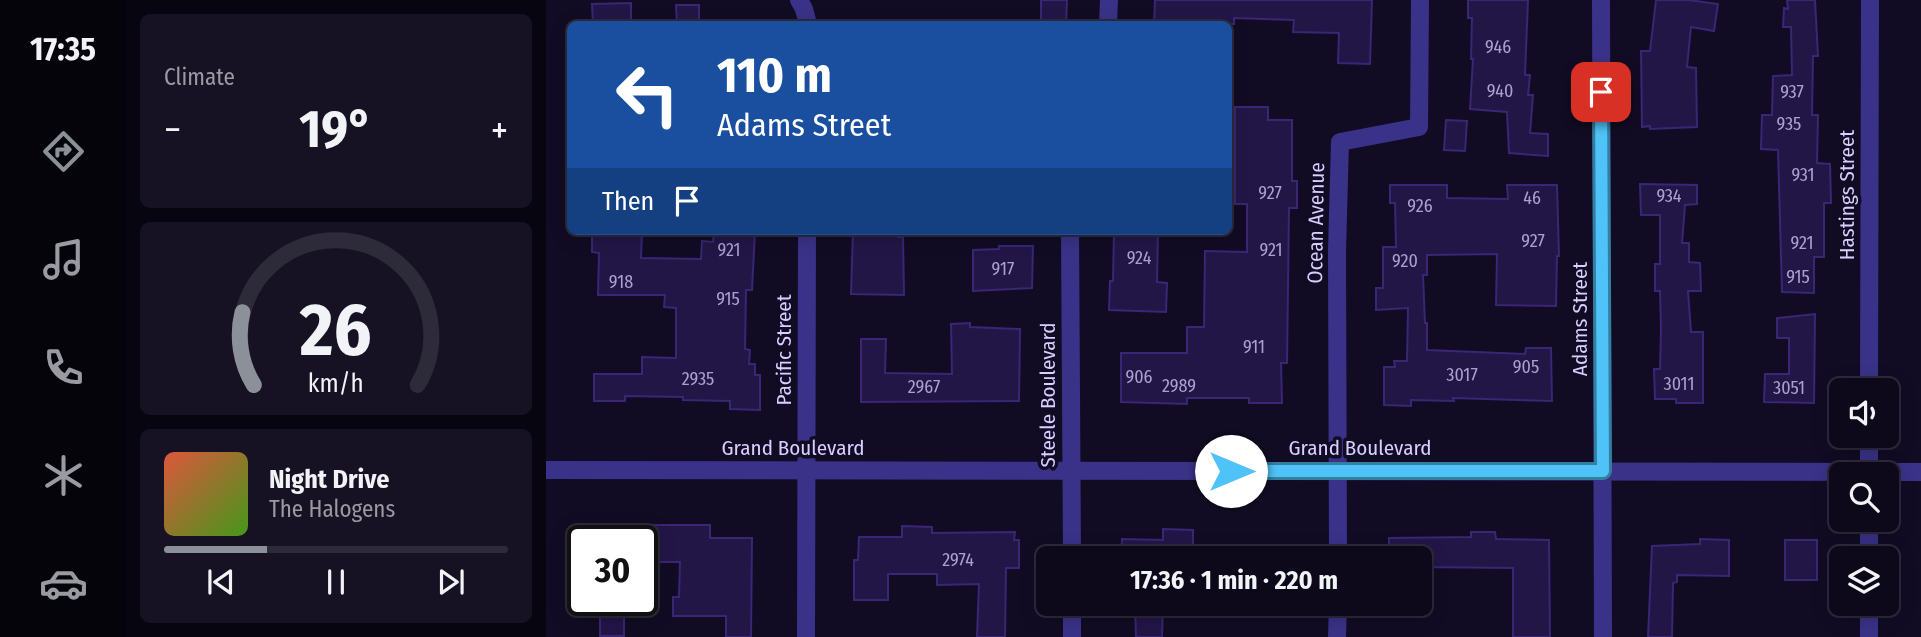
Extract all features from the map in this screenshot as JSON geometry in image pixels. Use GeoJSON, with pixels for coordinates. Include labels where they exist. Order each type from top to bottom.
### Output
{"type":"FeatureCollection","features":[{"type":"Feature","properties":{"kind":"street"},"geometry":{"type":"LineString","coordinates":[[799,0],[807,21]]}},
{"type":"Feature","properties":{"kind":"street"},"geometry":{"type":"LineString","coordinates":[[1108,21],[1109,0]]}},
{"type":"Feature","properties":{"kind":"street","name":"Ocean Avenue"},"geometry":{"type":"LineString","coordinates":[[1338,471],[1337,251],[1340,142],[1419,127],[1420,0]]}},
{"type":"Feature","properties":{"kind":"street","name":"Adams Street"},"geometry":{"type":"LineString","coordinates":[[1601,0],[1603,637]]}},
{"type":"Feature","properties":{"kind":"street","name":"Hastings Street"},"geometry":{"type":"LineString","coordinates":[[1869,378],[1870,0]]}},
{"type":"Feature","properties":{"kind":"street","name":"Pacific Street"},"geometry":{"type":"LineString","coordinates":[[806,637],[807,235]]}},
{"type":"Feature","properties":{"kind":"street","name":"Steele Boulevard"},"geometry":{"type":"LineString","coordinates":[[1070,235],[1072,546]]}},
{"type":"Feature","properties":{"kind":"street","name":"Grand Boulevard"},"geometry":{"type":"LineString","coordinates":[[546,470],[1829,473]]}},
{"type":"Feature","properties":{"kind":"street"},"geometry":{"type":"LineString","coordinates":[[1338,471],[1338,546]]}},
{"type":"Feature","properties":{"kind":"street","name":"Grand Boulevard"},"geometry":{"type":"LineString","coordinates":[[1899,472],[1921,472]]}},
{"type":"Feature","properties":{"kind":"street"},"geometry":{"type":"LineString","coordinates":[[1072,616],[1072,637]]}},
{"type":"Feature","properties":{"kind":"street"},"geometry":{"type":"LineString","coordinates":[[1338,616],[1338,637]]}},
{"type":"Feature","properties":{"kind":"street"},"geometry":{"type":"LineString","coordinates":[[1869,616],[1869,637]]}},
{"type":"Feature","properties":{"kind":"building"},"geometry":{"type":"Polygon","coordinates":[[[1041,0],[1067,0],[1066,21],[1041,21],[1041,0]]]}},
{"type":"Feature","properties":{"kind":"building"},"geometry":{"type":"Polygon","coordinates":[[[1155,0],[1372,0],[1370,64],[1338,63],[1339,33],[1293,32],[1294,20],[1234,18],[1234,24],[1232,21],[1154,21],[1155,0]]]}},
{"type":"Feature","properties":{"kind":"building"},"geometry":{"type":"Polygon","coordinates":[[[1468,0],[1528,0],[1525,75],[1530,75],[1528,95],[1533,95],[1530,133],[1548,134],[1548,156],[1509,153],[1507,112],[1470,109],[1473,59],[1472,18],[1468,18],[1468,0]]]}},
{"type":"Feature","properties":{"kind":"building"},"geometry":{"type":"Polygon","coordinates":[[[1656,0],[1689,0],[1718,4],[1714,31],[1691,27],[1687,67],[1696,68],[1697,127],[1642,127],[1641,51],[1650,51],[1656,0]]]}},
{"type":"Feature","properties":{"kind":"building"},"geometry":{"type":"Polygon","coordinates":[[[1787,0],[1815,0],[1818,56],[1813,56],[1812,115],[1818,115],[1817,163],[1830,164],[1831,203],[1824,203],[1824,257],[1814,257],[1814,293],[1782,292],[1778,150],[1761,149],[1762,115],[1772,115],[1773,76],[1792,75],[1791,27],[1783,27],[1784,8],[1788,9],[1787,0]]]}},
{"type":"Feature","properties":{"kind":"building"},"geometry":{"type":"Polygon","coordinates":[[[631,3],[631,21],[593,21],[592,4],[631,3]]]}},
{"type":"Feature","properties":{"kind":"building"},"geometry":{"type":"Polygon","coordinates":[[[676,5],[699,5],[699,21],[677,21],[676,5]]]}},
{"type":"Feature","properties":{"kind":"building"},"geometry":{"type":"Polygon","coordinates":[[[1235,107],[1268,107],[1268,120],[1292,120],[1292,181],[1297,181],[1297,208],[1289,208],[1287,363],[1281,363],[1282,403],[1249,403],[1249,398],[1187,398],[1187,404],[1121,402],[1121,353],[1187,353],[1187,327],[1204,327],[1205,251],[1247,252],[1247,204],[1235,204],[1235,107]]]}},
{"type":"Feature","properties":{"kind":"building"},"geometry":{"type":"Polygon","coordinates":[[[1446,120],[1467,121],[1465,151],[1444,150],[1446,120]]]}},
{"type":"Feature","properties":{"kind":"building"},"geometry":{"type":"Polygon","coordinates":[[[1640,184],[1697,185],[1697,204],[1685,205],[1682,243],[1689,243],[1689,262],[1700,263],[1701,291],[1688,291],[1691,332],[1703,332],[1703,403],[1676,403],[1676,399],[1655,399],[1654,369],[1660,369],[1660,291],[1655,291],[1655,264],[1660,264],[1660,215],[1641,215],[1640,184]]]}},
{"type":"Feature","properties":{"kind":"building"},"geometry":{"type":"Polygon","coordinates":[[[1390,185],[1447,185],[1447,198],[1508,199],[1507,185],[1557,185],[1559,256],[1556,306],[1496,305],[1497,254],[1427,255],[1427,275],[1423,275],[1427,350],[1525,354],[1526,348],[1551,348],[1552,401],[1453,398],[1454,401],[1411,400],[1411,406],[1384,405],[1384,367],[1395,367],[1394,361],[1407,361],[1408,308],[1376,310],[1376,288],[1383,288],[1383,247],[1396,247],[1395,203],[1390,203],[1390,185]]]}},
{"type":"Feature","properties":{"kind":"building"},"geometry":{"type":"Polygon","coordinates":[[[592,235],[642,235],[641,258],[701,259],[702,241],[713,242],[714,235],[755,235],[752,290],[746,290],[745,349],[750,350],[749,364],[755,364],[755,375],[760,375],[760,410],[730,409],[730,401],[683,400],[683,397],[625,396],[625,401],[594,401],[594,374],[642,374],[642,357],[676,358],[676,308],[664,307],[665,295],[598,295],[599,253],[592,252],[592,235]]]}},
{"type":"Feature","properties":{"kind":"building"},"geometry":{"type":"Polygon","coordinates":[[[853,235],[903,237],[904,295],[851,294],[853,235]]]}},
{"type":"Feature","properties":{"kind":"building"},"geometry":{"type":"Polygon","coordinates":[[[1114,235],[1158,235],[1157,282],[1167,283],[1166,312],[1109,310],[1110,281],[1113,281],[1114,235]]]}},
{"type":"Feature","properties":{"kind":"building"},"geometry":{"type":"Polygon","coordinates":[[[999,246],[1033,246],[1032,288],[973,291],[973,250],[999,249],[999,246]]]}},
{"type":"Feature","properties":{"kind":"building"},"geometry":{"type":"Polygon","coordinates":[[[1815,314],[1814,403],[1764,402],[1765,374],[1789,374],[1789,338],[1777,338],[1777,318],[1815,314]]]}},
{"type":"Feature","properties":{"kind":"building"},"geometry":{"type":"Polygon","coordinates":[[[970,323],[970,327],[1020,329],[1019,401],[861,402],[861,339],[886,339],[885,373],[952,374],[951,324],[970,323]]]}},
{"type":"Feature","properties":{"kind":"building"},"geometry":{"type":"Polygon","coordinates":[[[658,525],[710,525],[710,538],[752,538],[751,637],[726,637],[726,616],[673,616],[673,597],[679,597],[680,562],[658,562],[658,525]]]}},
{"type":"Feature","properties":{"kind":"building"},"geometry":{"type":"Polygon","coordinates":[[[902,526],[932,527],[932,533],[1015,532],[1014,540],[1019,540],[1019,568],[1006,568],[1005,637],[977,637],[979,584],[937,585],[937,574],[888,574],[888,600],[854,600],[854,560],[858,560],[859,537],[902,537],[902,526]]]}},
{"type":"Feature","properties":{"kind":"building"},"geometry":{"type":"Polygon","coordinates":[[[1163,529],[1193,530],[1193,546],[1122,546],[1122,539],[1163,540],[1163,529]]]}},
{"type":"Feature","properties":{"kind":"building"},"geometry":{"type":"Polygon","coordinates":[[[1471,532],[1495,532],[1496,539],[1549,540],[1550,637],[1513,637],[1513,568],[1432,567],[1432,546],[1389,546],[1389,538],[1471,537],[1471,532]]]}},
{"type":"Feature","properties":{"kind":"building"},"geometry":{"type":"Polygon","coordinates":[[[1700,539],[1729,540],[1729,576],[1677,575],[1677,582],[1673,583],[1672,637],[1648,637],[1652,546],[1700,544],[1700,539]]]}},
{"type":"Feature","properties":{"kind":"building"},"geometry":{"type":"Polygon","coordinates":[[[1785,540],[1817,540],[1817,580],[1785,580],[1785,540]]]}},
{"type":"Feature","properties":{"kind":"building"},"geometry":{"type":"Polygon","coordinates":[[[600,616],[624,616],[624,636],[600,636],[600,616]]]}},
{"type":"Feature","properties":{"kind":"building"},"geometry":{"type":"Polygon","coordinates":[[[1135,616],[1163,616],[1162,637],[1136,637],[1135,616]]]}},
{"type":"Feature","properties":{"kind":"route"},"geometry":{"type":"LineString","coordinates":[[1231,471],[1603,471],[1601,92]]}}]}
